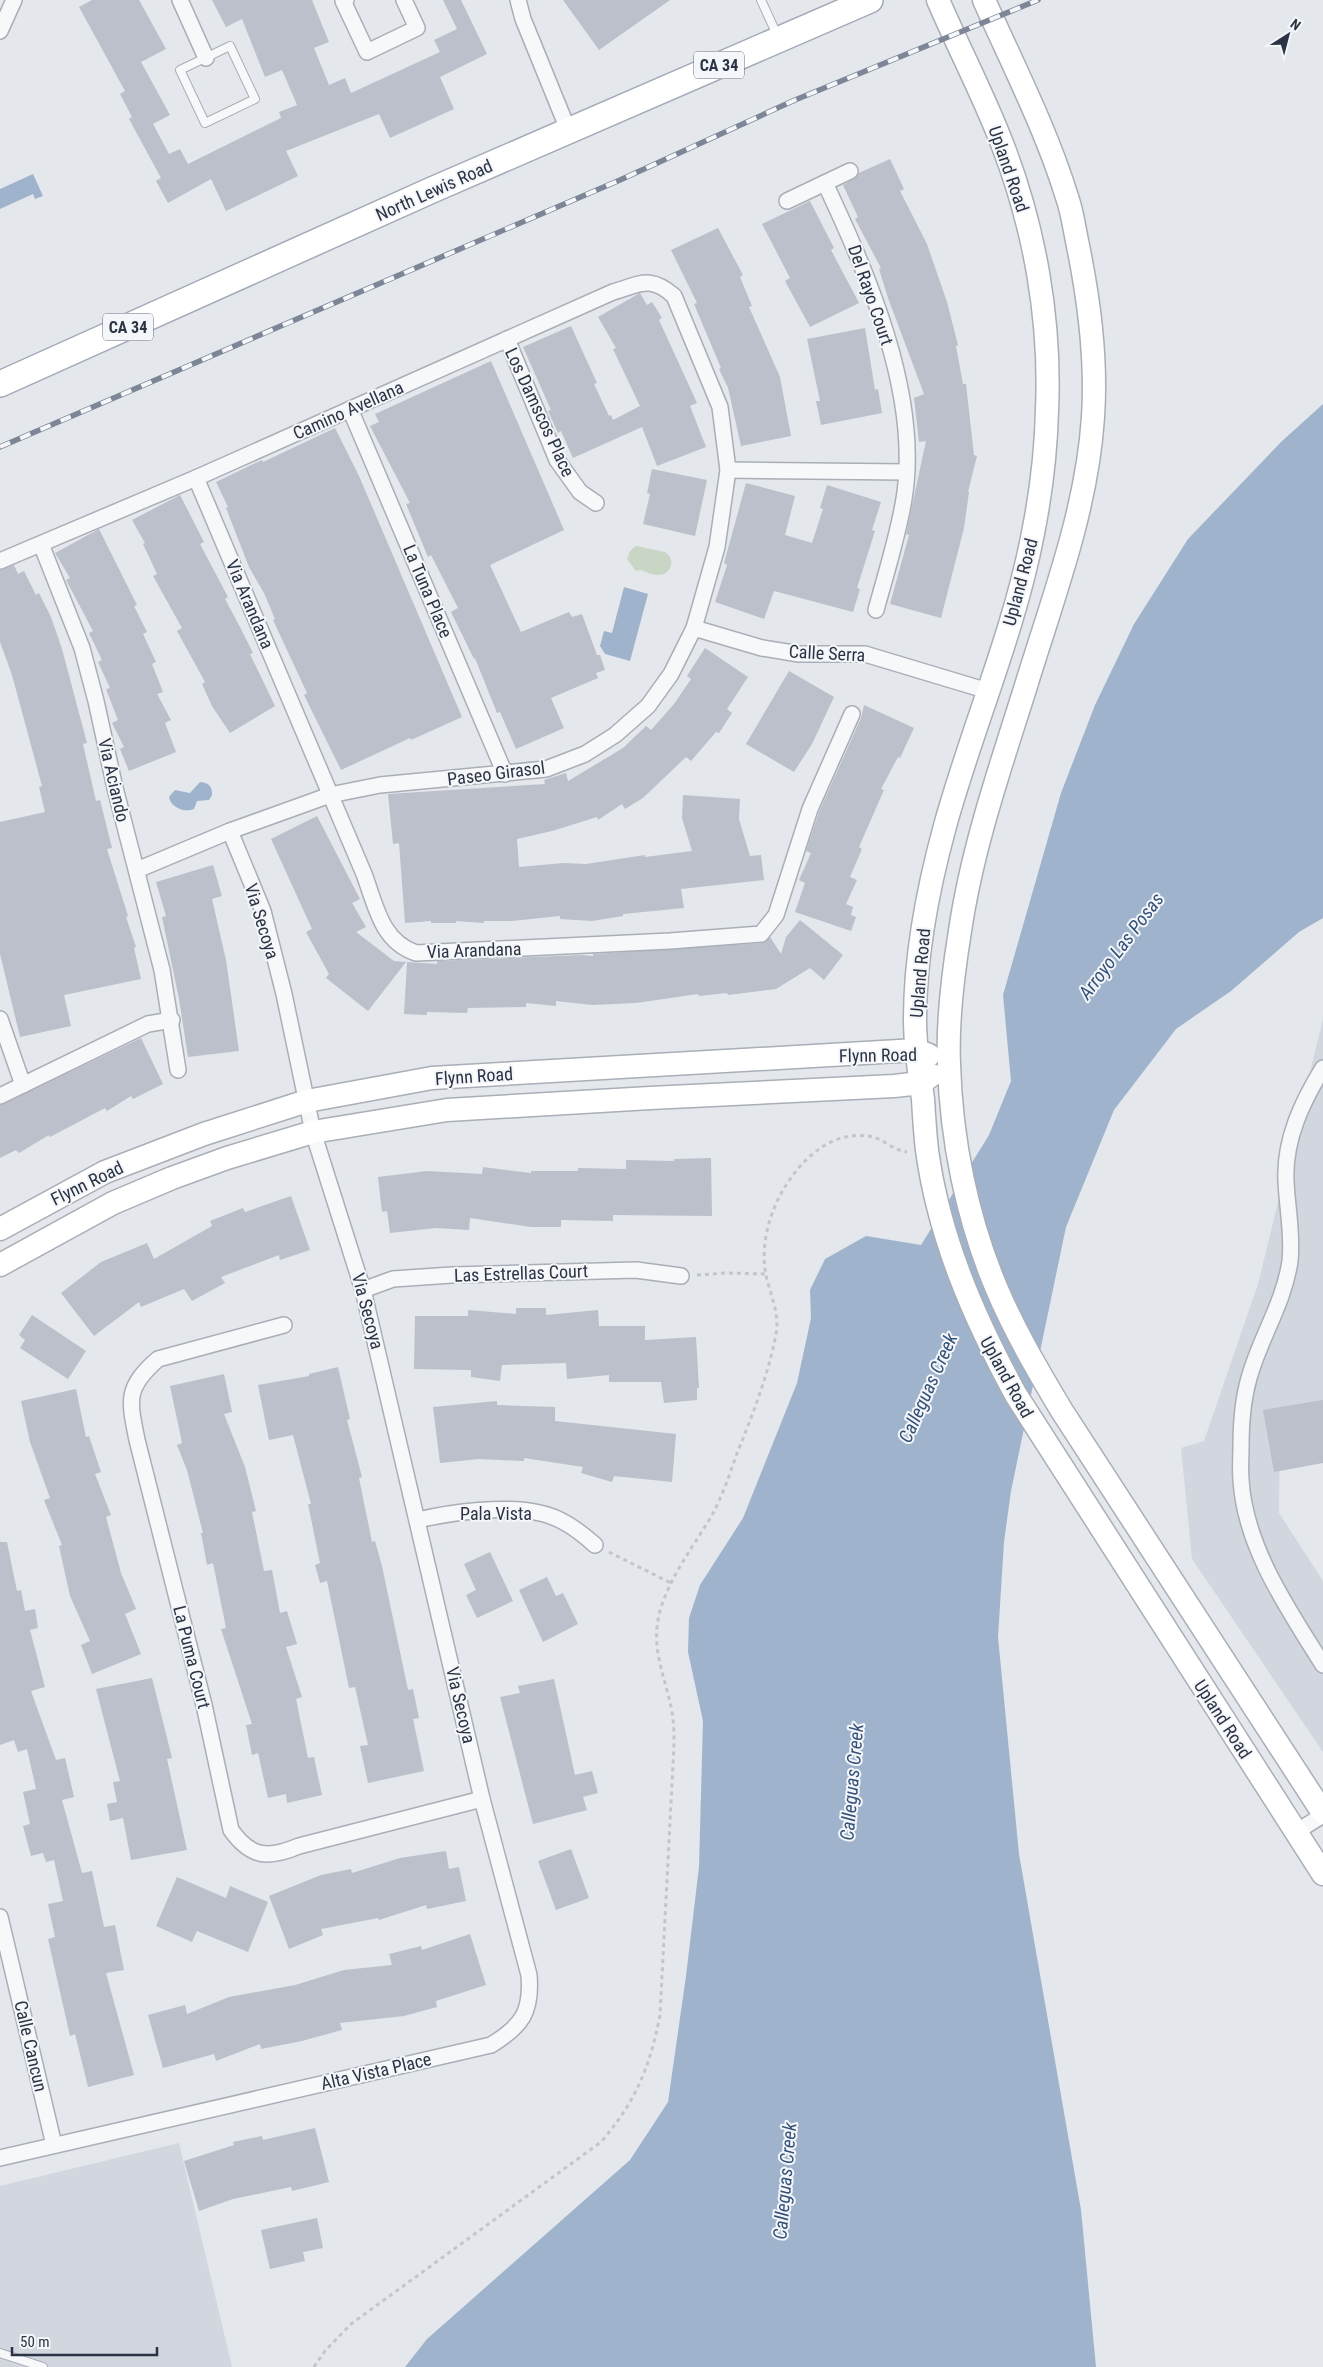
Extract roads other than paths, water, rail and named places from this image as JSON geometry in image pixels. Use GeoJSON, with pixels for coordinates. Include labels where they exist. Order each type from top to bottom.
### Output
{"type":"FeatureCollection","features":[{"type":"Feature","properties":{"kind":"main road","name":"North Lewis Road"},"geometry":{"type":"LineString","coordinates":[[0,384],[432,190],[870,0]]}},
{"type":"Feature","properties":{"kind":"main road","name":"Upland Road"},"geometry":{"type":"LineString","coordinates":[[938,0],[986,104],[1015,179],[1030,235],[1041,290],[1047,351],[1047,415],[1042,482],[1033,535],[988,692],[945,825],[928,897],[916,998],[916,1050],[928,1152],[934,1185],[944,1229],[974,1314],[1016,1395],[1323,1874]]}},
{"type":"Feature","properties":{"kind":"main road","name":"Upland Road"},"geometry":{"type":"LineString","coordinates":[[984,0],[1039,122],[1068,199],[1087,288],[1094,376],[1093,420],[1071,545],[995,786],[970,881],[960,930],[953,986],[948,1062],[958,1154],[978,1236],[995,1286],[1030,1358],[1062,1411],[1323,1814]]}},
{"type":"Feature","properties":{"kind":"main road","name":"Flynn Road"},"geometry":{"type":"LineString","coordinates":[[0,1229],[105,1172],[204,1134],[306,1101],[432,1078],[916,1050],[948,1062]]}},
{"type":"Feature","properties":{"kind":"main road","name":"Flynn Road"},"geometry":{"type":"LineString","coordinates":[[0,1265],[114,1203],[172,1178],[227,1158],[313,1132],[447,1110],[921,1083],[948,1062]]}},
{"type":"Feature","properties":{"kind":"street"},"geometry":{"type":"LineString","coordinates":[[0,31],[14,0]]}},
{"type":"Feature","properties":{"kind":"street"},"geometry":{"type":"LineString","coordinates":[[180,0],[206,58]]}},
{"type":"Feature","properties":{"kind":"street"},"geometry":{"type":"LineString","coordinates":[[346,0],[343,1],[367,52],[417,28],[404,0]]}},
{"type":"Feature","properties":{"kind":"street"},"geometry":{"type":"LineString","coordinates":[[518,0],[523,19],[569,132]]}},
{"type":"Feature","properties":{"kind":"street"},"geometry":{"type":"LineString","coordinates":[[787,201],[850,171]]}},
{"type":"Feature","properties":{"kind":"street","name":"Del Rayo Court"},"geometry":{"type":"LineString","coordinates":[[825,183],[859,256],[885,325],[902,402],[907,442],[904,500],[876,610]]}},
{"type":"Feature","properties":{"kind":"street","name":"Camino Avellana"},"geometry":{"type":"LineString","coordinates":[[0,561],[196,478],[612,292],[648,282],[662,285],[674,296],[682,317]]}},
{"type":"Feature","properties":{"kind":"street","name":"Paseo Girasol"},"geometry":{"type":"LineString","coordinates":[[137,870],[230,831],[330,795],[380,785],[546,769],[584,754],[616,735],[648,706],[671,674],[694,628],[717,547],[728,470],[720,407],[682,317]]}},
{"type":"Feature","properties":{"kind":"street","name":"Los Damscos Place"},"geometry":{"type":"LineString","coordinates":[[507,339],[557,460],[580,492],[596,503]]}},
{"type":"Feature","properties":{"kind":"street","name":"La Tuna Place"},"geometry":{"type":"LineString","coordinates":[[350,409],[505,774]]}},
{"type":"Feature","properties":{"kind":"street"},"geometry":{"type":"LineString","coordinates":[[728,470],[906,472]]}},
{"type":"Feature","properties":{"kind":"street","name":"Via Arandana"},"geometry":{"type":"LineString","coordinates":[[196,478],[364,874],[385,930],[393,940],[404,948],[416,952],[573,947],[761,934],[776,915],[810,809],[852,714]]}},
{"type":"Feature","properties":{"kind":"street","name":"Via Aciando"},"geometry":{"type":"LineString","coordinates":[[41,544],[82,648],[162,970],[172,1020],[178,1070]]}},
{"type":"Feature","properties":{"kind":"street","name":"Calle Serra"},"geometry":{"type":"LineString","coordinates":[[694,628],[762,648],[799,654],[865,654],[988,692]]}},
{"type":"Feature","properties":{"kind":"street","name":"Via Secoya"},"geometry":{"type":"LineString","coordinates":[[230,831],[263,911],[284,994],[313,1132],[363,1290],[482,1799]]}},
{"type":"Feature","properties":{"kind":"street"},"geometry":{"type":"LineString","coordinates":[[0,1019],[23,1085]]}},
{"type":"Feature","properties":{"kind":"street"},"geometry":{"type":"LineString","coordinates":[[0,1096],[148,1024],[172,1020]]}},
{"type":"Feature","properties":{"kind":"street"},"geometry":{"type":"LineString","coordinates":[[1323,1068],[1299,1113],[1288,1147],[1285,1179],[1291,1252],[1287,1282],[1275,1314],[1261,1341],[1248,1380],[1241,1428],[1241,1480],[1245,1506],[1258,1550],[1294,1619],[1323,1665]]}},
{"type":"Feature","properties":{"kind":"street","name":"Las Estrellas Court"},"geometry":{"type":"LineString","coordinates":[[363,1290],[393,1279],[452,1275],[636,1270],[681,1276]]}},
{"type":"Feature","properties":{"kind":"street","name":"La Puma Court"},"geometry":{"type":"LineString","coordinates":[[284,1325],[158,1358],[142,1373],[133,1388],[130,1406],[204,1705],[231,1830],[240,1843],[258,1853],[277,1855],[298,1846],[482,1799]]}},
{"type":"Feature","properties":{"kind":"street","name":"Pala Vista"},"geometry":{"type":"LineString","coordinates":[[418,1520],[450,1513],[516,1510],[540,1512],[576,1528],[595,1545]]}},
{"type":"Feature","properties":{"kind":"street","name":"Alta Vista Place"},"geometry":{"type":"LineString","coordinates":[[0,2158],[491,2045],[511,2032],[521,2020],[527,2005],[530,1989],[529,1975],[482,1799]]}},
{"type":"Feature","properties":{"kind":"street"},"geometry":{"type":"LineString","coordinates":[[1296,1832],[1323,1814]]}},
{"type":"Feature","properties":{"kind":"street","name":"Calle Cancun"},"geometry":{"type":"LineString","coordinates":[[0,1917],[54,2145]]}},
{"type":"Feature","properties":{"kind":"lane"},"geometry":{"type":"LineString","coordinates":[[760,0],[779,39]]}},
{"type":"Feature","properties":{"kind":"lane"},"geometry":{"type":"LineString","coordinates":[[230,46],[255,99],[205,123],[180,70],[206,58],[230,46]]}},
{"type":"Feature","properties":{"kind":"lane"},"geometry":{"type":"LineString","coordinates":[[0,2353],[43,2367]]}},
{"type":"Feature","properties":{"kind":"water"},"geometry":{"type":"Polygon","coordinates":[[[33,174],[43,196],[35,199],[33,194],[0,209],[0,189],[33,174]]]}},
{"type":"Feature","properties":{"kind":"water"},"geometry":{"type":"Polygon","coordinates":[[[1323,404],[1323,918],[1299,932],[1231,991],[1176,1029],[1114,1110],[1066,1227],[1011,1491],[1004,1542],[998,1637],[1019,1854],[1081,2210],[1096,2367],[405,2367],[427,2339],[630,2160],[668,2102],[699,1867],[703,1721],[688,1652],[689,1618],[700,1585],[743,1518],[797,1383],[811,1318],[810,1290],[825,1259],[866,1236],[921,1245],[989,1135],[1011,1081],[1003,995],[1061,793],[1095,705],[1134,624],[1188,539],[1281,442],[1323,404]]]}},
{"type":"Feature","properties":{"kind":"water"},"geometry":{"type":"Polygon","coordinates":[[[624,587],[648,594],[630,661],[605,654],[600,646],[604,631],[612,633],[624,587]]]}},
{"type":"Feature","properties":{"kind":"water"},"geometry":{"type":"Polygon","coordinates":[[[200,782],[211,787],[212,795],[209,800],[197,801],[194,809],[190,810],[179,809],[172,804],[169,797],[175,790],[190,793],[200,782]]]}},
{"type":"Feature","properties":{"kind":"railway"},"geometry":{"type":"LineString","coordinates":[[0,447],[620,180],[795,100],[1038,0]]}},
{"type":"Feature","properties":{"kind":"water label","name":"Arroyo Las Posas"},"geometry":{"type":"Point","coordinates":[1121,946]}},
{"type":"Feature","properties":{"kind":"water label","name":"Calleguas Creek"},"geometry":{"type":"Point","coordinates":[928,1388]}},
{"type":"Feature","properties":{"kind":"water label","name":"Calleguas Creek"},"geometry":{"type":"Point","coordinates":[852,1782]}},
{"type":"Feature","properties":{"kind":"water label","name":"Calleguas Creek"},"geometry":{"type":"Point","coordinates":[785,2181]}}]}
